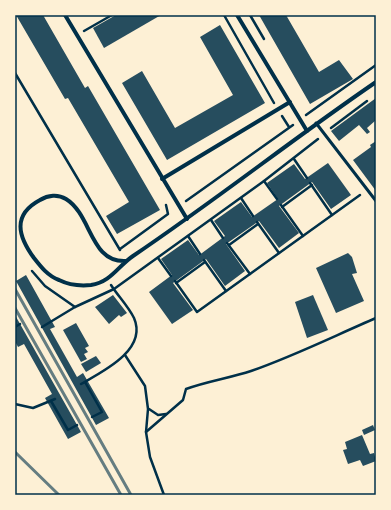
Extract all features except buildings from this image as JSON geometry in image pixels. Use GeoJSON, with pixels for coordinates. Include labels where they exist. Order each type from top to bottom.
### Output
{"type":"FeatureCollection","features":[{"type":"Feature","properties":{"kind":"street"},"geometry":{"type":"LineString","coordinates":[[65,15],[187,219]]}},
{"type":"Feature","properties":{"kind":"street"},"geometry":{"type":"LineString","coordinates":[[237,15],[307,130]]}},
{"type":"Feature","properties":{"kind":"street"},"geometry":{"type":"LineString","coordinates":[[126,261],[115,260],[104,255],[75,208],[63,198],[51,196],[45,198],[27,210],[21,218],[21,233],[28,250],[41,268],[59,281],[84,286],[98,284],[108,279],[126,261],[187,219],[316,123],[376,82]]}},
{"type":"Feature","properties":{"kind":"street"},"geometry":{"type":"LineString","coordinates":[[162,179],[290,102]]}},
{"type":"Feature","properties":{"kind":"lane"},"geometry":{"type":"LineString","coordinates":[[316,123],[376,201]]}},
{"type":"Feature","properties":{"kind":"path"},"geometry":{"type":"LineString","coordinates":[[77,35],[112,15]]}},
{"type":"Feature","properties":{"kind":"path"},"geometry":{"type":"LineString","coordinates":[[224,15],[278,109]]}},
{"type":"Feature","properties":{"kind":"path"},"geometry":{"type":"LineString","coordinates":[[120,249],[376,65]]}},
{"type":"Feature","properties":{"kind":"path"},"geometry":{"type":"LineString","coordinates":[[15,73],[126,261]]}},
{"type":"Feature","properties":{"kind":"path"},"geometry":{"type":"LineString","coordinates":[[42,327],[75,307],[114,289],[294,159],[371,98]]}},
{"type":"Feature","properties":{"kind":"path"},"geometry":{"type":"LineString","coordinates":[[294,159],[307,178]]}},
{"type":"Feature","properties":{"kind":"path"},"geometry":{"type":"LineString","coordinates":[[264,181],[277,200]]}},
{"type":"Feature","properties":{"kind":"path"},"geometry":{"type":"LineString","coordinates":[[303,236],[281,206],[311,184],[332,215]]}},
{"type":"Feature","properties":{"kind":"path"},"geometry":{"type":"LineString","coordinates":[[226,291],[205,261],[175,282],[197,312],[367,190]]}},
{"type":"Feature","properties":{"kind":"path"},"geometry":{"type":"LineString","coordinates":[[241,198],[253,216]]}},
{"type":"Feature","properties":{"kind":"path"},"geometry":{"type":"LineString","coordinates":[[164,200],[168,207],[168,214]]}},
{"type":"Feature","properties":{"kind":"path"},"geometry":{"type":"LineString","coordinates":[[211,220],[224,238]]}},
{"type":"Feature","properties":{"kind":"path"},"geometry":{"type":"LineString","coordinates":[[250,274],[228,244],[258,223],[280,253]]}},
{"type":"Feature","properties":{"kind":"path"},"geometry":{"type":"LineString","coordinates":[[188,236],[200,254]]}},
{"type":"Feature","properties":{"kind":"path"},"geometry":{"type":"LineString","coordinates":[[158,258],[171,276]]}},
{"type":"Feature","properties":{"kind":"path"},"geometry":{"type":"LineString","coordinates":[[81,384],[126,355],[135,338],[136,325],[132,315],[114,289]]}},
{"type":"Feature","properties":{"kind":"path"},"geometry":{"type":"LineString","coordinates":[[146,432],[183,400],[186,389],[204,382],[249,372],[276,362],[302,352],[376,318]]}},
{"type":"Feature","properties":{"kind":"path"},"geometry":{"type":"LineString","coordinates":[[15,327],[20,324]]}},
{"type":"Feature","properties":{"kind":"path"},"geometry":{"type":"LineString","coordinates":[[126,355],[145,386],[148,409],[146,432],[150,457],[164,495]]}},
{"type":"Feature","properties":{"kind":"path"},"geometry":{"type":"LineString","coordinates":[[85,382],[102,412],[92,417]]}},
{"type":"Feature","properties":{"kind":"path"},"geometry":{"type":"LineString","coordinates":[[15,404],[33,408],[53,400],[68,430],[77,425]]}},
{"type":"Feature","properties":{"kind":"path"},"geometry":{"type":"LineString","coordinates":[[148,409],[158,415],[167,414]]}},
{"type":"Feature","properties":{"kind":"railway"},"geometry":{"type":"LineString","coordinates":[[15,289],[131,495]]}},
{"type":"Feature","properties":{"kind":"railway"},"geometry":{"type":"LineString","coordinates":[[15,308],[121,495]]}},
{"type":"Feature","properties":{"kind":"railway"},"geometry":{"type":"LineString","coordinates":[[15,452],[59,495]]}}]}
